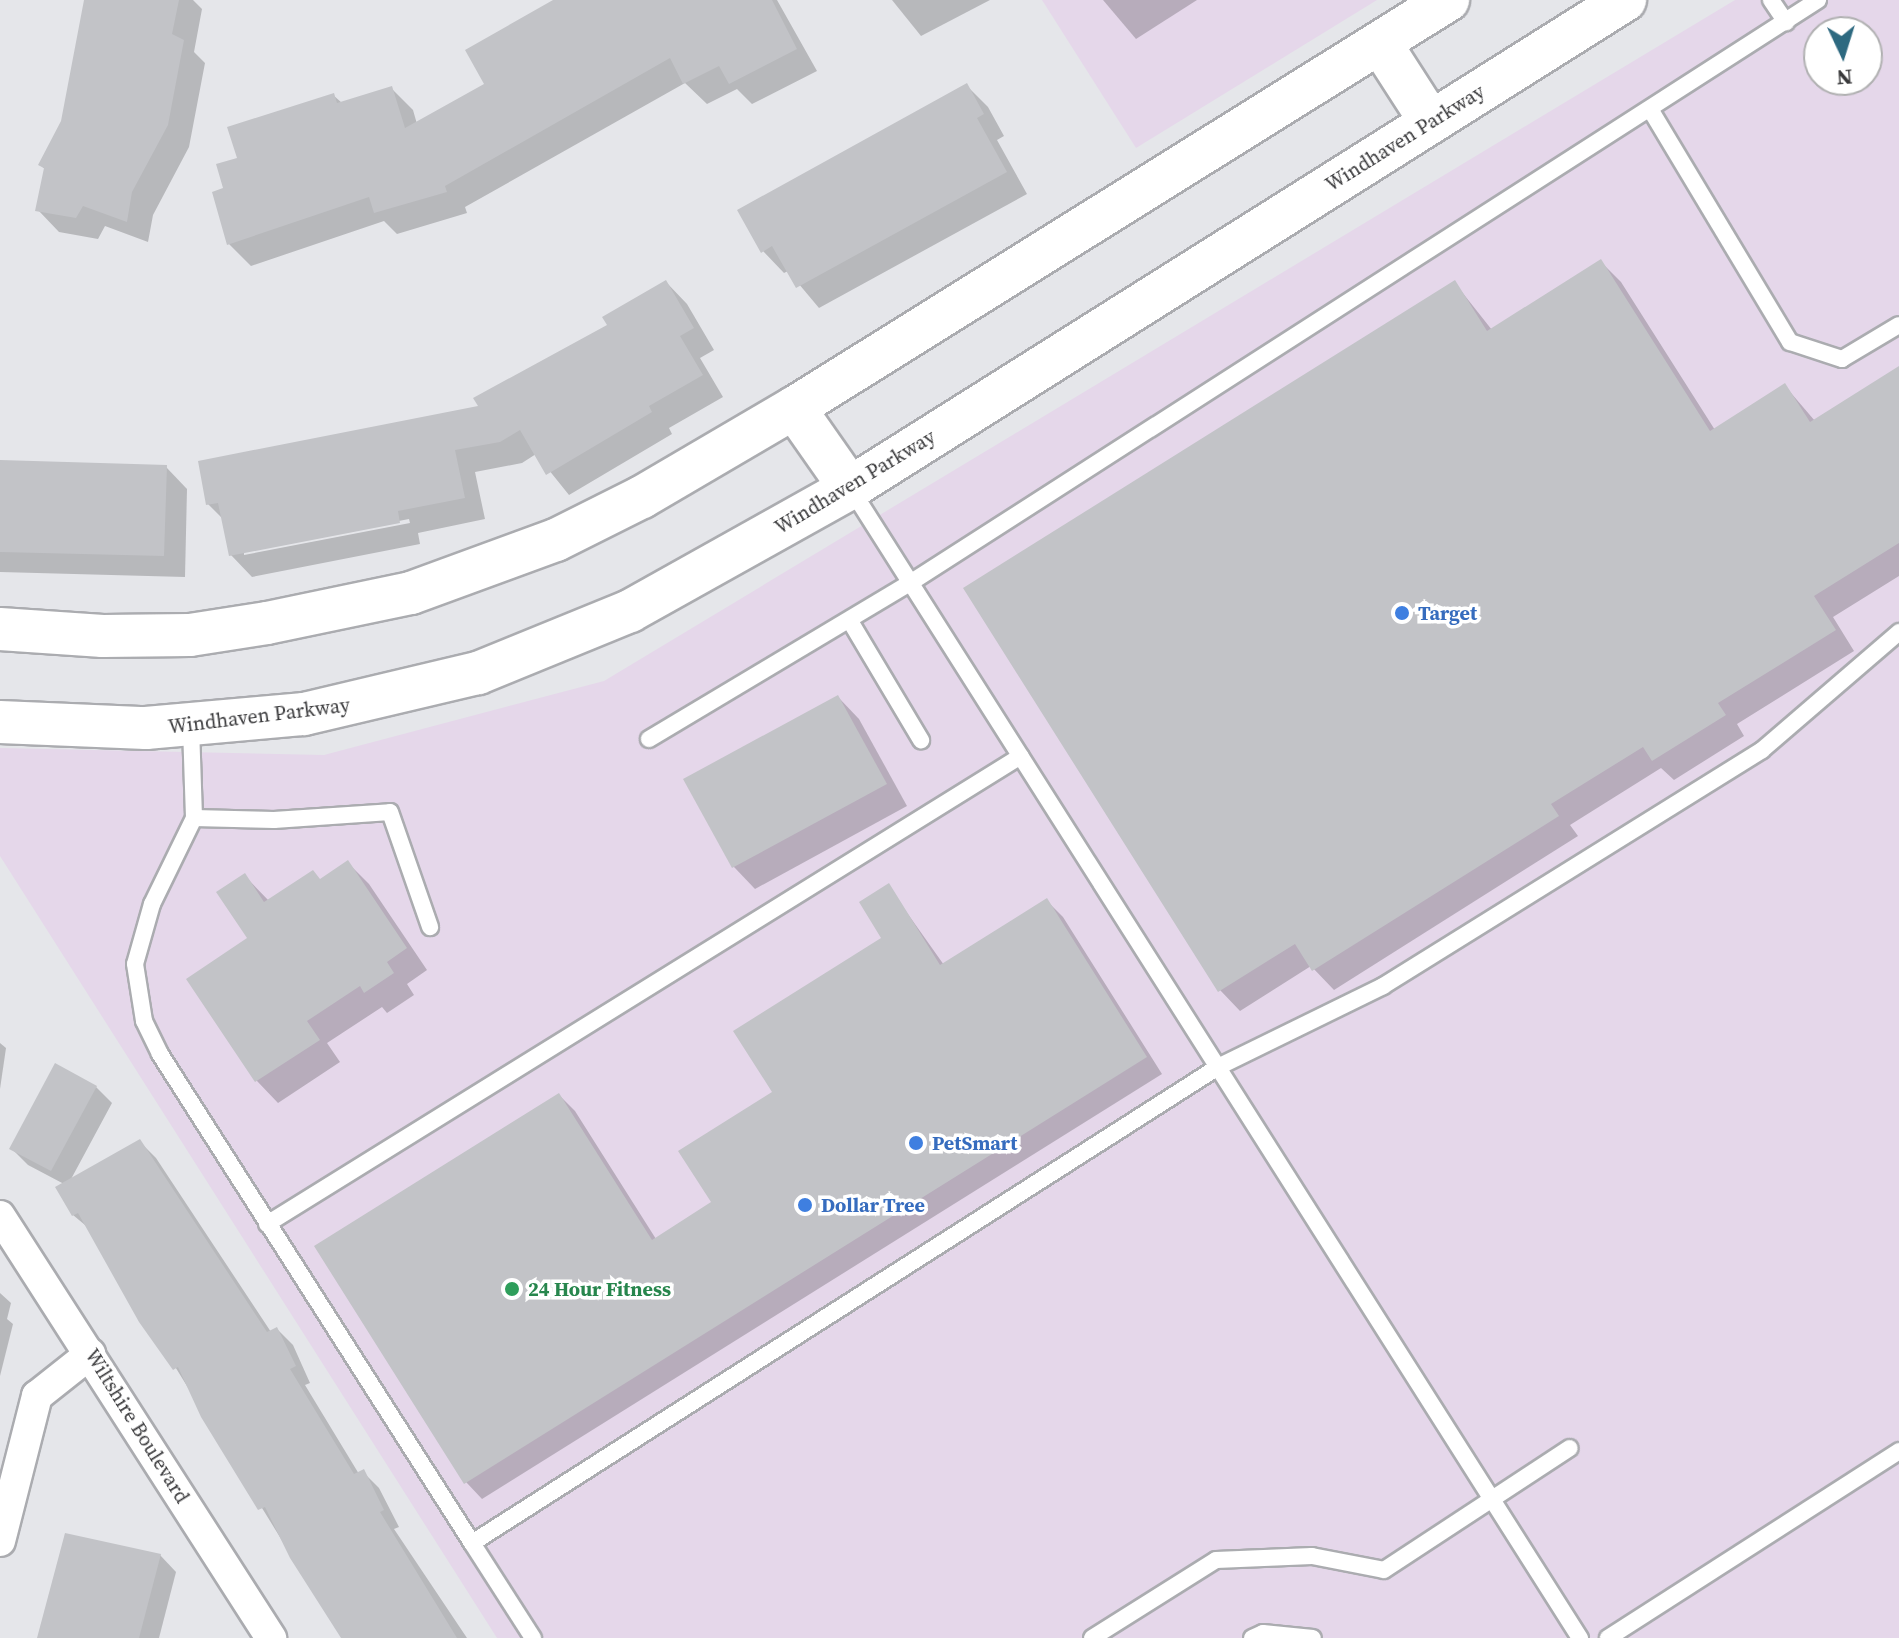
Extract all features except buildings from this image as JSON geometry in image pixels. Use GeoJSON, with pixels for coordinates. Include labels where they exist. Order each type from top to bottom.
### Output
{"type":"FeatureCollection","features":[{"type":"Feature","properties":{"kind":"main road"},"geometry":{"type":"LineString","coordinates":[[0,629],[103,636],[190,635],[345,609],[411,593],[515,558],[584,527],[794,408],[1448,0]]}},
{"type":"Feature","properties":{"kind":"main road","name":"Windhaven Parkway"},"geometry":{"type":"LineString","coordinates":[[0,722],[80,728],[191,727],[361,704],[478,673],[630,611],[850,488],[1625,0]]}},
{"type":"Feature","properties":{"kind":"main road"},"geometry":{"type":"LineString","coordinates":[[1380,43],[1431,122]]}},
{"type":"Feature","properties":{"kind":"main road"},"geometry":{"type":"LineString","coordinates":[[794,408],[850,488]]}},
{"type":"Feature","properties":{"kind":"street","name":"Wiltshire Boulevard"},"geometry":{"type":"LineString","coordinates":[[0,1216],[271,1638]]}},
{"type":"Feature","properties":{"kind":"street"},"geometry":{"type":"LineString","coordinates":[[0,1541],[37,1396],[90,1354]]}},
{"type":"Feature","properties":{"kind":"lane"},"geometry":{"type":"LineString","coordinates":[[1771,0],[1786,22]]}},
{"type":"Feature","properties":{"kind":"lane"},"geometry":{"type":"LineString","coordinates":[[649,739],[850,621],[1818,0]]}},
{"type":"Feature","properties":{"kind":"lane"},"geometry":{"type":"LineString","coordinates":[[1650,109],[1790,342],[1842,359],[1899,325]]}},
{"type":"Feature","properties":{"kind":"lane"},"geometry":{"type":"LineString","coordinates":[[850,488],[1580,1638]]}},
{"type":"Feature","properties":{"kind":"lane"},"geometry":{"type":"LineString","coordinates":[[850,621],[921,740]]}},
{"type":"Feature","properties":{"kind":"lane"},"geometry":{"type":"LineString","coordinates":[[472,1543],[1218,1067],[1383,986],[1762,750],[1898,637]]}},
{"type":"Feature","properties":{"kind":"lane"},"geometry":{"type":"LineString","coordinates":[[191,727],[194,818],[140,934],[137,993],[160,1054],[533,1638]]}},
{"type":"Feature","properties":{"kind":"lane"},"geometry":{"type":"LineString","coordinates":[[267,1224],[1021,756]]}},
{"type":"Feature","properties":{"kind":"lane"},"geometry":{"type":"LineString","coordinates":[[194,818],[274,820],[390,812],[430,927]]}},
{"type":"Feature","properties":{"kind":"lane"},"geometry":{"type":"LineString","coordinates":[[1092,1638],[1216,1560],[1312,1556],[1384,1570],[1570,1448]]}},
{"type":"Feature","properties":{"kind":"lane"},"geometry":{"type":"LineString","coordinates":[[1608,1638],[1899,1451]]}},
{"type":"Feature","properties":{"kind":"lane"},"geometry":{"type":"LineString","coordinates":[[1252,1638],[1263,1633],[1313,1638]]}},
{"type":"Feature","properties":{"kind":"shaded area"},"geometry":{"type":"Polygon","coordinates":[[[1042,0],[1377,0],[1136,148],[1042,0]]]}},
{"type":"Feature","properties":{"kind":"shaded area"},"geometry":{"type":"Polygon","coordinates":[[[1735,0],[1899,0],[1899,1638],[497,1638],[0,856],[0,748],[324,755],[604,681],[1735,0]]]}},
{"type":"Feature","properties":{"kind":"place","name":"Target"},"geometry":{"type":"Point","coordinates":[1402,613]}},
{"type":"Feature","properties":{"kind":"place","name":"PetSmart"},"geometry":{"type":"Point","coordinates":[916,1143]}},
{"type":"Feature","properties":{"kind":"place","name":"Dollar Tree"},"geometry":{"type":"Point","coordinates":[805,1205]}},
{"type":"Feature","properties":{"kind":"place","name":"24 Hour Fitness"},"geometry":{"type":"Point","coordinates":[512,1289]}}]}
